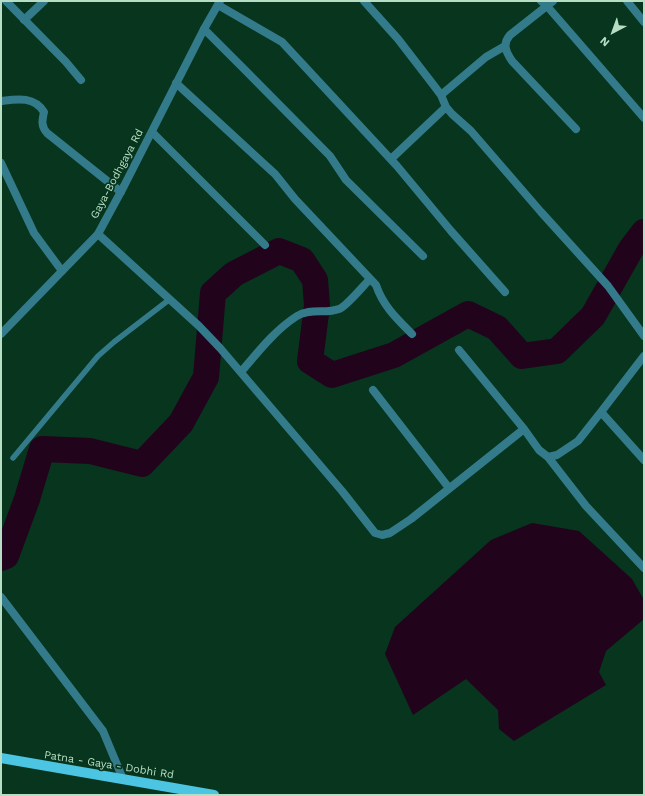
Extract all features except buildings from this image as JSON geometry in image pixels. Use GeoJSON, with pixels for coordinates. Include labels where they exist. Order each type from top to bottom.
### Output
{"type":"FeatureCollection","features":[{"type":"Feature","properties":{"kind":"main road","name":"Patna - Gaya - Dobhi Rd"},"geometry":{"type":"LineString","coordinates":[[1,758],[123,778],[191,793],[214,795]]}},
{"type":"Feature","properties":{"kind":"street"},"geometry":{"type":"LineString","coordinates":[[6,1],[66,62],[81,80]]}},
{"type":"Feature","properties":{"kind":"street"},"geometry":{"type":"LineString","coordinates":[[24,20],[44,1]]}},
{"type":"Feature","properties":{"kind":"street"},"geometry":{"type":"LineString","coordinates":[[364,1],[398,39],[441,95],[446,107],[471,131],[608,286],[644,336]]}},
{"type":"Feature","properties":{"kind":"street"},"geometry":{"type":"LineString","coordinates":[[628,1],[644,22]]}},
{"type":"Feature","properties":{"kind":"street"},"geometry":{"type":"LineString","coordinates":[[219,3],[282,42],[391,160],[505,292]]}},
{"type":"Feature","properties":{"kind":"street","name":"Gaya-Bodhgaya Rd"},"geometry":{"type":"LineString","coordinates":[[1,334],[98,234],[204,29],[219,3]]}},
{"type":"Feature","properties":{"kind":"street"},"geometry":{"type":"LineString","coordinates":[[576,129],[506,53],[506,39],[510,34],[547,3],[644,118]]}},
{"type":"Feature","properties":{"kind":"street"},"geometry":{"type":"LineString","coordinates":[[204,29],[330,156],[346,180],[423,256]]}},
{"type":"Feature","properties":{"kind":"street"},"geometry":{"type":"LineString","coordinates":[[441,95],[486,57],[505,46]]}},
{"type":"Feature","properties":{"kind":"street"},"geometry":{"type":"LineString","coordinates":[[176,83],[275,174],[295,200],[376,286],[381,299],[387,308],[412,334]]}},
{"type":"Feature","properties":{"kind":"street"},"geometry":{"type":"LineString","coordinates":[[1,101],[25,99],[34,102],[44,112],[42,128],[121,192]]}},
{"type":"Feature","properties":{"kind":"street"},"geometry":{"type":"LineString","coordinates":[[391,160],[446,107]]}},
{"type":"Feature","properties":{"kind":"street"},"geometry":{"type":"LineString","coordinates":[[152,132],[265,245]]}},
{"type":"Feature","properties":{"kind":"street"},"geometry":{"type":"LineString","coordinates":[[1,163],[34,233],[62,271]]}},
{"type":"Feature","properties":{"kind":"street"},"geometry":{"type":"LineString","coordinates":[[98,234],[199,326],[220,348],[342,491],[375,533],[382,535],[390,533],[411,519],[524,429]]}},
{"type":"Feature","properties":{"kind":"street"},"geometry":{"type":"LineString","coordinates":[[241,372],[277,332],[298,316],[305,312],[341,309],[370,279]]}},
{"type":"Feature","properties":{"kind":"street"},"geometry":{"type":"LineString","coordinates":[[459,350],[524,429],[539,450],[548,457],[586,506],[628,549],[644,568]]}},
{"type":"Feature","properties":{"kind":"street"},"geometry":{"type":"LineString","coordinates":[[548,457],[557,455],[578,441],[644,356]]}},
{"type":"Feature","properties":{"kind":"street"},"geometry":{"type":"LineString","coordinates":[[372,390],[449,488]]}},
{"type":"Feature","properties":{"kind":"street"},"geometry":{"type":"LineString","coordinates":[[601,412],[644,460]]}},
{"type":"Feature","properties":{"kind":"street"},"geometry":{"type":"LineString","coordinates":[[1,597],[103,731],[123,778]]}},
{"type":"Feature","properties":{"kind":"lane"},"geometry":{"type":"LineString","coordinates":[[13,458],[98,356],[170,299]]}},
{"type":"Feature","properties":{"kind":"shaded area"},"geometry":{"type":"Polygon","coordinates":[[[532,523],[579,531],[632,579],[644,600],[644,619],[606,651],[599,672],[606,685],[514,741],[499,729],[498,710],[466,679],[413,715],[385,654],[395,627],[491,540],[532,523]]]}},
{"type":"Feature","properties":{"kind":"waterway"},"geometry":{"type":"LineString","coordinates":[[1,558],[6,556],[27,499],[42,449],[90,451],[142,464],[181,423],[206,377],[213,293],[234,274],[279,251],[302,260],[315,280],[317,305],[310,361],[332,375],[394,355],[468,314],[497,328],[522,356],[557,351],[593,316],[631,249],[644,232]]}}]}
